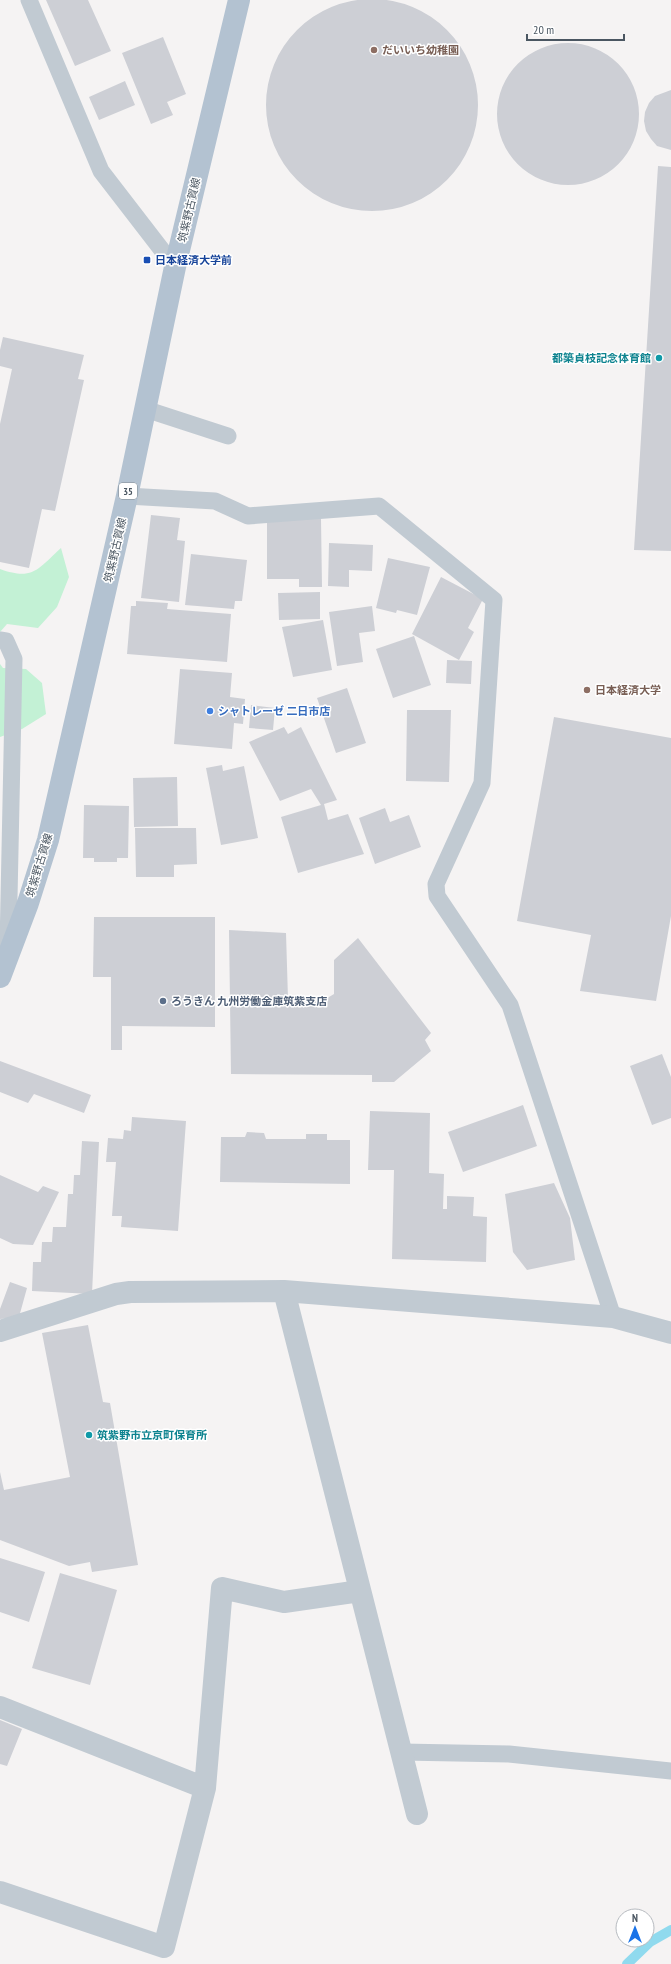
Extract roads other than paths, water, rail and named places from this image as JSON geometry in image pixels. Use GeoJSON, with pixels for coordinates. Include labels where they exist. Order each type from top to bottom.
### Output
{"type":"FeatureCollection","features":[{"type":"Feature","properties":{"kind":"main road","name":"筑紫野古賀線"},"geometry":{"type":"LineString","coordinates":[[0,977],[48,840],[127,496],[175,267],[239,0]]}},
{"type":"Feature","properties":{"kind":"street"},"geometry":{"type":"LineString","coordinates":[[284,1291],[417,1814]]}},
{"type":"Feature","properties":{"kind":"street"},"geometry":{"type":"LineString","coordinates":[[0,1331],[116,1294],[130,1292],[284,1291],[613,1317],[671,1333]]}},
{"type":"Feature","properties":{"kind":"street"},"geometry":{"type":"LineString","coordinates":[[0,1892],[164,1947],[205,1788],[222,1588],[284,1602],[360,1591]]}},
{"type":"Feature","properties":{"kind":"street"},"geometry":{"type":"LineString","coordinates":[[0,1707],[205,1788]]}},
{"type":"Feature","properties":{"kind":"lane"},"geometry":{"type":"LineString","coordinates":[[29,0],[101,171],[175,267]]}},
{"type":"Feature","properties":{"kind":"lane"},"geometry":{"type":"LineString","coordinates":[[145,409],[228,436]]}},
{"type":"Feature","properties":{"kind":"lane"},"geometry":{"type":"LineString","coordinates":[[127,496],[215,501],[248,516],[379,506],[494,600],[482,783],[436,884],[437,896],[510,1004],[613,1317]]}},
{"type":"Feature","properties":{"kind":"lane"},"geometry":{"type":"LineString","coordinates":[[0,640],[6,641],[14,659],[8,956]]}},
{"type":"Feature","properties":{"kind":"lane"},"geometry":{"type":"LineString","coordinates":[[402,1752],[509,1754],[671,1771]]}},
{"type":"Feature","properties":{"kind":"waterway"},"geometry":{"type":"LineString","coordinates":[[627,1964],[650,1942],[671,1930]]}},
{"type":"Feature","properties":{"kind":"place","name":"だいいち幼稚園"},"geometry":{"type":"Point","coordinates":[374,50]}},
{"type":"Feature","properties":{"kind":"place","name":"日本経済大学前"},"geometry":{"type":"Point","coordinates":[147,260]}},
{"type":"Feature","properties":{"kind":"place","name":"都築貞枝記念体育館"},"geometry":{"type":"Point","coordinates":[659,358]}},
{"type":"Feature","properties":{"kind":"place","name":"日本経済大学"},"geometry":{"type":"Point","coordinates":[587,690]}},
{"type":"Feature","properties":{"kind":"place","name":"シャトレーゼ 二日市店"},"geometry":{"type":"Point","coordinates":[210,711]}},
{"type":"Feature","properties":{"kind":"place","name":"ろうきん 九州労働金庫筑紫支店"},"geometry":{"type":"Point","coordinates":[163,1001]}},
{"type":"Feature","properties":{"kind":"place","name":"筑紫野市立京町保育所"},"geometry":{"type":"Point","coordinates":[89,1435]}}]}
